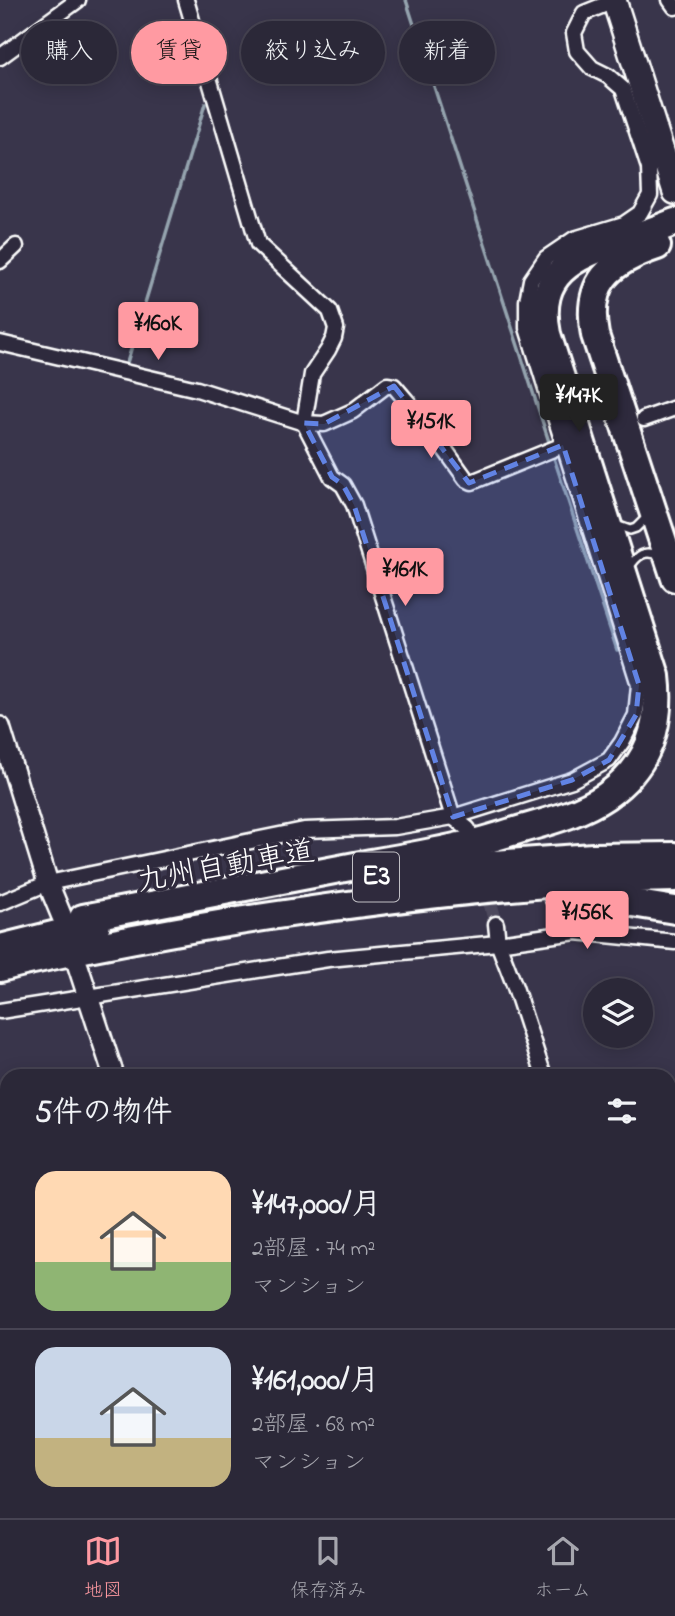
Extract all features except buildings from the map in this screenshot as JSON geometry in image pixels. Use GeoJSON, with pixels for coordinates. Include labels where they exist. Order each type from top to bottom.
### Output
{"type":"FeatureCollection","features":[{"type":"Feature","properties":{"kind":"highway"},"geometry":{"type":"LineString","coordinates":[[71,923],[83,918],[461,846],[552,821],[605,797],[637,767],[654,733],[658,713],[656,676],[547,334],[544,303],[556,277],[577,258],[675,222]]}},
{"type":"Feature","properties":{"kind":"highway"},"geometry":{"type":"LineString","coordinates":[[673,573],[592,319],[597,289],[605,275],[632,255],[675,240]]}},
{"type":"Feature","properties":{"kind":"highway","name":"九州自動車道"},"geometry":{"type":"LineString","coordinates":[[0,948],[71,923],[359,879],[467,866],[593,857],[675,856]]}},
{"type":"Feature","properties":{"kind":"highway","name":"九州自動車道"},"geometry":{"type":"LineString","coordinates":[[0,968],[131,939],[240,920],[474,889],[675,877]]}},
{"type":"Feature","properties":{"kind":"highway"},"geometry":{"type":"LineString","coordinates":[[240,920],[352,913],[475,900],[545,897],[614,900],[675,910]]}},
{"type":"Feature","properties":{"kind":"main road"},"geometry":{"type":"LineString","coordinates":[[614,0],[675,192]]}},
{"type":"Feature","properties":{"kind":"street"},"geometry":{"type":"LineString","coordinates":[[0,57],[78,0]]}},
{"type":"Feature","properties":{"kind":"street"},"geometry":{"type":"LineString","coordinates":[[186,0],[258,244],[330,311],[336,328],[328,350],[312,373],[304,423],[332,477],[343,485],[354,505],[453,817],[468,829]]}},
{"type":"Feature","properties":{"kind":"street"},"geometry":{"type":"LineString","coordinates":[[0,904],[48,883],[304,830],[395,827],[453,817],[572,780],[609,760],[622,742],[636,715],[639,685],[527,328],[527,301],[531,280],[546,258],[574,239],[624,224],[640,213],[650,195],[649,168],[622,89],[608,76],[592,68],[577,51],[574,33],[584,13],[614,0]]}},
{"type":"Feature","properties":{"kind":"street"},"geometry":{"type":"LineString","coordinates":[[670,0],[675,7]]}},
{"type":"Feature","properties":{"kind":"street"},"geometry":{"type":"LineString","coordinates":[[0,261],[16,246]]}},
{"type":"Feature","properties":{"kind":"street"},"geometry":{"type":"LineString","coordinates":[[0,343],[197,389],[304,423],[324,424],[353,411],[387,385],[394,386],[428,426],[466,479],[472,482],[563,444]]}},
{"type":"Feature","properties":{"kind":"street"},"geometry":{"type":"LineString","coordinates":[[644,419],[675,408]]}},
{"type":"Feature","properties":{"kind":"street"},"geometry":{"type":"LineString","coordinates":[[0,727],[48,883],[71,923]]}},
{"type":"Feature","properties":{"kind":"street"},"geometry":{"type":"LineString","coordinates":[[496,924],[498,943],[542,1069]]}},
{"type":"Feature","properties":{"kind":"street"},"geometry":{"type":"LineString","coordinates":[[0,1011],[328,959],[498,943],[576,932],[675,942]]}},
{"type":"Feature","properties":{"kind":"street"},"geometry":{"type":"LineString","coordinates":[[78,966],[112,1069]]}},
{"type":"Feature","properties":{"kind":"lane"},"geometry":{"type":"LineString","coordinates":[[605,516],[630,530],[642,523],[651,506]]}},
{"type":"Feature","properties":{"kind":"lane"},"geometry":{"type":"LineString","coordinates":[[626,582],[629,567],[635,558],[646,552],[660,557],[673,573]]}},
{"type":"Feature","properties":{"kind":"highlighted area"},"geometry":{"type":"Polygon","coordinates":[[[394,386],[469,483],[563,445],[639,685],[636,715],[609,760],[572,780],[453,817],[354,505],[343,485],[332,477],[304,423],[324,424],[394,386]]]}},
{"type":"Feature","properties":{"kind":"waterway"},"geometry":{"type":"LineString","coordinates":[[406,0],[551,448]]}},
{"type":"Feature","properties":{"kind":"waterway"},"geometry":{"type":"LineString","coordinates":[[126,366],[205,104]]}},
{"type":"Feature","properties":{"kind":"waterway"},"geometry":{"type":"LineString","coordinates":[[553,455],[617,650]]}},
{"type":"Feature","properties":{"kind":"tunnel"},"geometry":{"type":"LineString","coordinates":[[485,884],[496,924]]}}]}
